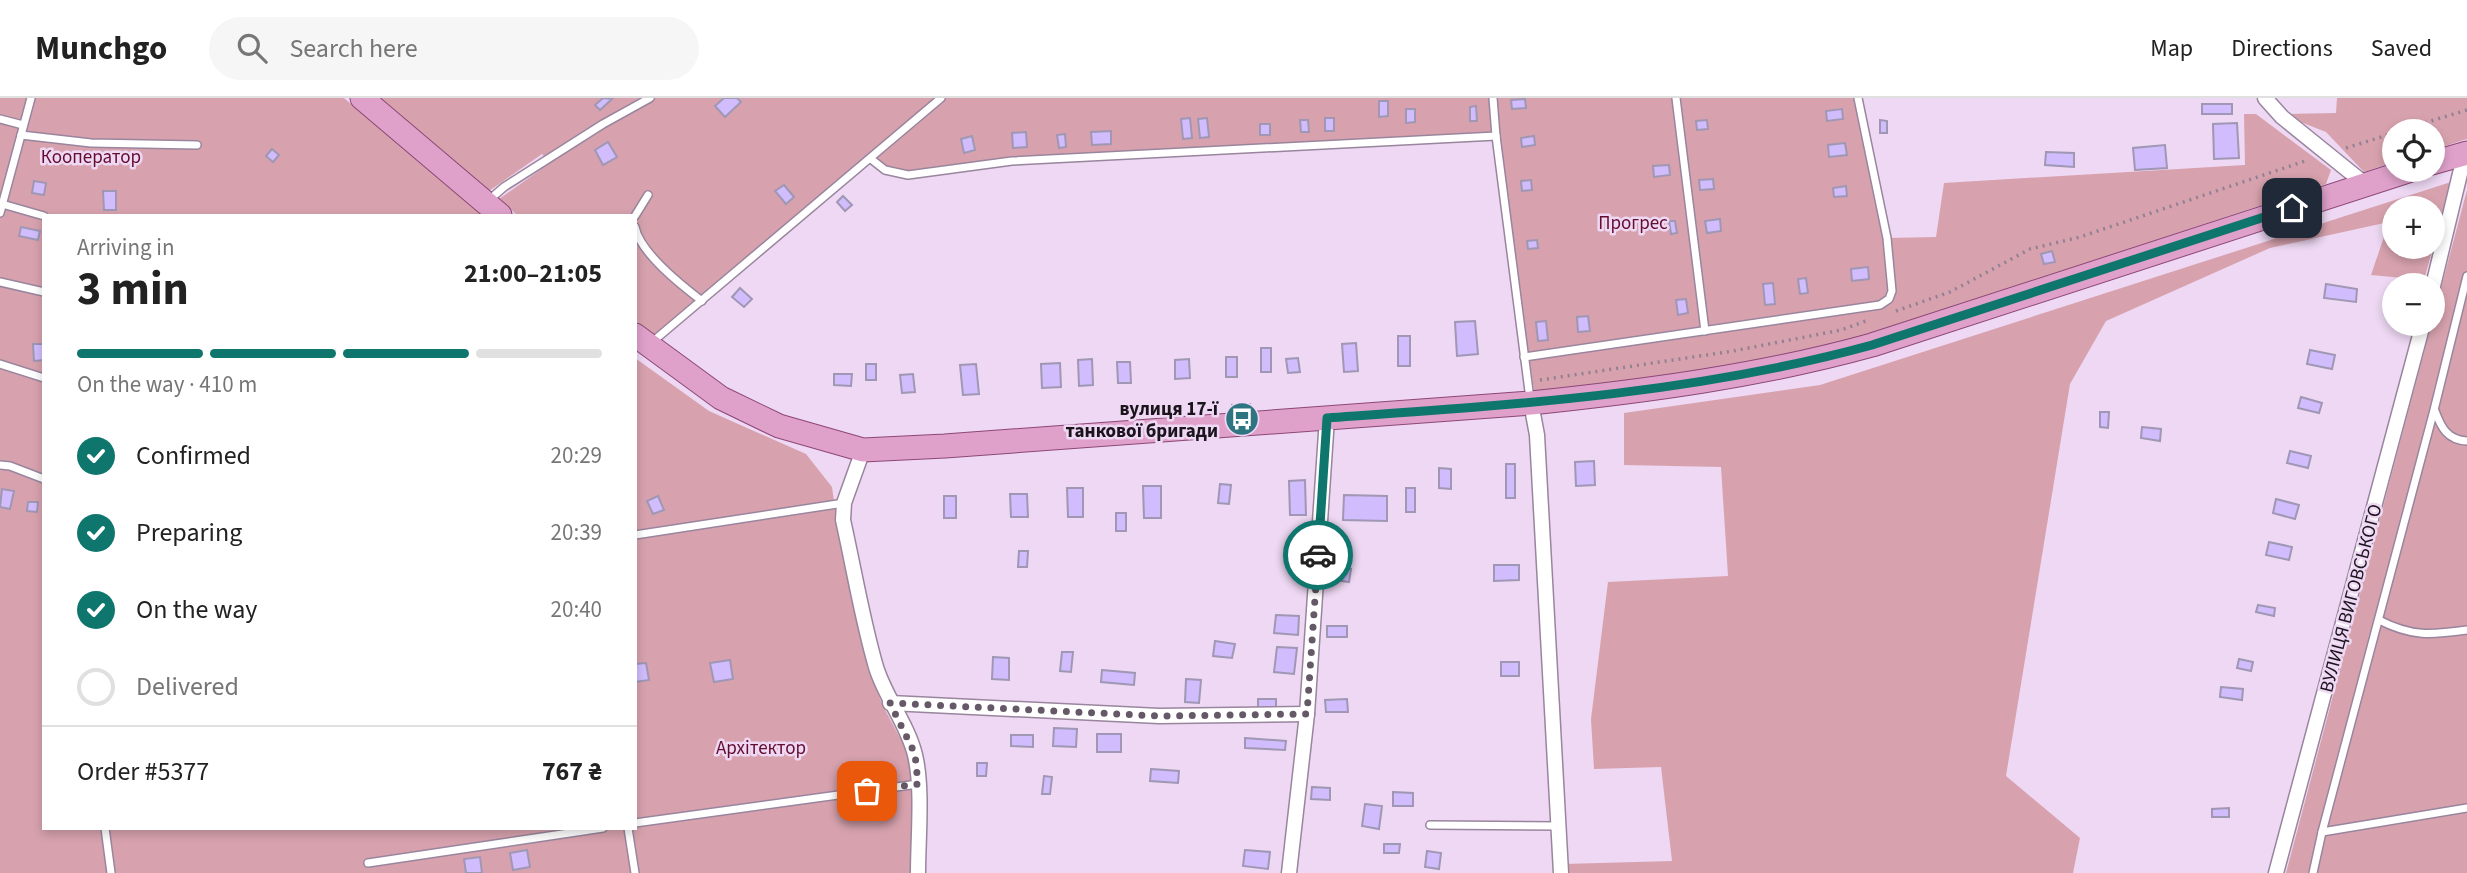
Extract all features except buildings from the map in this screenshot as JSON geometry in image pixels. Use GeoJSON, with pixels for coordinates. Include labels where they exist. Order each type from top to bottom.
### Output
{"type":"FeatureCollection","features":[{"type":"Feature","properties":{"kind":"main road"},"geometry":{"type":"LineString","coordinates":[[362,98],[493,209]]}},
{"type":"Feature","properties":{"kind":"main road"},"geometry":{"type":"LineString","coordinates":[[2445,161],[2466,159]]}},
{"type":"Feature","properties":{"kind":"main road"},"geometry":{"type":"LineString","coordinates":[[641,340],[721,398],[779,426],[863,450],[1327,418],[1529,392],[1625,393],[1808,363],[1872,345],[2382,179]]}},
{"type":"Feature","properties":{"kind":"street"},"geometry":{"type":"LineString","coordinates":[[2265,98],[2282,117],[2365,184]]}},
{"type":"Feature","properties":{"kind":"street"},"geometry":{"type":"LineString","coordinates":[[2436,273],[2466,159]]}},
{"type":"Feature","properties":{"kind":"street","name":"ВУЛИЦЯ ВИГОВСЬКОГО"},"geometry":{"type":"LineString","coordinates":[[2276,873],[2420,336]]}},
{"type":"Feature","properties":{"kind":"street"},"geometry":{"type":"LineString","coordinates":[[1529,392],[1537,435],[1560,873]]}},
{"type":"Feature","properties":{"kind":"street"},"geometry":{"type":"LineString","coordinates":[[1289,873],[1307,714],[1327,418]]}},
{"type":"Feature","properties":{"kind":"street"},"geometry":{"type":"LineString","coordinates":[[863,450],[844,503],[843,520],[876,667],[915,754],[918,784],[918,873]]}},
{"type":"Feature","properties":{"kind":"street"},"geometry":{"type":"LineString","coordinates":[[890,703],[1159,716],[1307,714]]}},
{"type":"Feature","properties":{"kind":"lane"},"geometry":{"type":"LineString","coordinates":[[0,213],[31,98]]}},
{"type":"Feature","properties":{"kind":"lane"},"geometry":{"type":"LineString","coordinates":[[493,209],[504,187],[603,124],[650,98]]}},
{"type":"Feature","properties":{"kind":"lane"},"geometry":{"type":"LineString","coordinates":[[641,340],[657,340],[941,98]]}},
{"type":"Feature","properties":{"kind":"lane"},"geometry":{"type":"LineString","coordinates":[[1493,98],[1529,392]]}},
{"type":"Feature","properties":{"kind":"lane"},"geometry":{"type":"LineString","coordinates":[[1676,98],[1705,331]]}},
{"type":"Feature","properties":{"kind":"lane"},"geometry":{"type":"LineString","coordinates":[[1524,357],[1880,305],[1889,299],[1892,291],[1887,239],[1859,98]]}},
{"type":"Feature","properties":{"kind":"lane"},"geometry":{"type":"LineString","coordinates":[[0,119],[23,125]]}},
{"type":"Feature","properties":{"kind":"lane"},"geometry":{"type":"LineString","coordinates":[[21,135],[91,143],[197,145]]}},
{"type":"Feature","properties":{"kind":"lane"},"geometry":{"type":"LineString","coordinates":[[871,159],[885,170],[908,175],[1012,160],[1496,136]]}},
{"type":"Feature","properties":{"kind":"lane"},"geometry":{"type":"LineString","coordinates":[[636,214],[648,195]]}},
{"type":"Feature","properties":{"kind":"lane"},"geometry":{"type":"LineString","coordinates":[[2,204],[42,215]]}},
{"type":"Feature","properties":{"kind":"lane"},"geometry":{"type":"LineString","coordinates":[[637,236],[650,254],[702,301]]}},
{"type":"Feature","properties":{"kind":"lane"},"geometry":{"type":"LineString","coordinates":[[2313,873],[2467,276]]}},
{"type":"Feature","properties":{"kind":"lane"},"geometry":{"type":"LineString","coordinates":[[0,282],[42,292]]}},
{"type":"Feature","properties":{"kind":"lane"},"geometry":{"type":"LineString","coordinates":[[0,364],[42,377]]}},
{"type":"Feature","properties":{"kind":"lane"},"geometry":{"type":"LineString","coordinates":[[2434,410],[2443,431],[2459,440],[2467,441]]}},
{"type":"Feature","properties":{"kind":"lane"},"geometry":{"type":"LineString","coordinates":[[0,465],[42,478]]}},
{"type":"Feature","properties":{"kind":"lane"},"geometry":{"type":"LineString","coordinates":[[637,534],[844,503]]}},
{"type":"Feature","properties":{"kind":"lane"},"geometry":{"type":"LineString","coordinates":[[2379,620],[2401,632],[2435,635],[2467,629]]}},
{"type":"Feature","properties":{"kind":"lane"},"geometry":{"type":"LineString","coordinates":[[637,823],[918,784]]}},
{"type":"Feature","properties":{"kind":"lane"},"geometry":{"type":"LineString","coordinates":[[2322,832],[2467,808]]}},
{"type":"Feature","properties":{"kind":"lane"},"geometry":{"type":"LineString","coordinates":[[1430,825],[1559,827]]}},
{"type":"Feature","properties":{"kind":"lane"},"geometry":{"type":"LineString","coordinates":[[105,830],[111,873]]}},
{"type":"Feature","properties":{"kind":"lane"},"geometry":{"type":"LineString","coordinates":[[368,863],[590,830]]}},
{"type":"Feature","properties":{"kind":"lane"},"geometry":{"type":"LineString","coordinates":[[628,830],[635,873]]}},
{"type":"Feature","properties":{"kind":"path"},"geometry":{"type":"LineString","coordinates":[[2438,119],[2467,110]]}},
{"type":"Feature","properties":{"kind":"path"},"geometry":{"type":"LineString","coordinates":[[1889,313],[1950,292],[2030,249],[2080,237],[2382,136]]}},
{"type":"Feature","properties":{"kind":"path"},"geometry":{"type":"LineString","coordinates":[[1529,392],[1841,330],[1877,317]]}},
{"type":"Feature","properties":{"kind":"green space"},"geometry":{"type":"Polygon","coordinates":[[[0,98],[344,98],[481,214],[42,214],[42,830],[637,830],[637,359],[709,411],[806,454],[832,487],[868,670],[883,706],[908,753],[912,779],[912,873],[0,873],[0,98]]]}},
{"type":"Feature","properties":{"kind":"green space","name":"Прогрес"},"geometry":{"type":"Polygon","coordinates":[[[381,98],[1859,98],[1887,238],[1936,237],[1944,183],[2245,165],[2244,114],[2256,114],[2331,170],[2326,184],[1871,334],[1807,352],[1550,396],[1534,390],[1530,363],[1524,357],[1496,136],[1012,161],[908,175],[885,170],[871,159],[657,340],[637,322],[637,214],[516,214],[499,199],[550,163],[542,154],[489,191],[381,98]]]}},
{"type":"Feature","properties":{"kind":"green space"},"geometry":{"type":"Polygon","coordinates":[[[2337,98],[2467,98],[2467,139],[2445,146],[2445,119],[2382,119],[2382,166],[2364,172],[2326,132],[2280,114],[2336,113],[2337,98]]]}},
{"type":"Feature","properties":{"kind":"green space"},"geometry":{"type":"Polygon","coordinates":[[[2451,182],[2445,204],[2445,196],[2407,196],[2451,182]]]}},
{"type":"Feature","properties":{"kind":"green space"},"geometry":{"type":"Polygon","coordinates":[[[2467,190],[2467,873],[2286,873],[2428,336],[2445,336],[2445,273],[2467,190]]]}},
{"type":"Feature","properties":{"kind":"green space"},"geometry":{"type":"Polygon","coordinates":[[[2382,204],[2382,224],[2270,248],[2106,321],[2070,384],[2006,776],[2080,838],[2073,873],[1564,873],[1564,864],[1672,861],[1661,767],[1594,769],[1591,719],[1608,582],[1728,576],[1721,467],[1624,465],[1624,413],[1820,385],[2382,204]]]}},
{"type":"Feature","properties":{"kind":"green space"},"geometry":{"type":"Polygon","coordinates":[[[2382,243],[2382,259],[2430,259],[2426,273],[2371,275],[2382,243]]]}},
{"type":"Feature","properties":{"kind":"way so far"},"geometry":{"type":"LineString","coordinates":[[867,791],[918,784],[915,754],[890,703],[1159,716],[1307,714],[1318,555]]}},
{"type":"Feature","properties":{"kind":"place","name":"вулиця 17-ї танкової бригади"},"geometry":{"type":"Point","coordinates":[1242,419]}},
{"type":"Feature","properties":{"kind":"route"},"geometry":{"type":"LineString","coordinates":[[1318,555],[1327,418],[1531,403],[1625,393],[1808,363],[1872,345],[2292,208]]}},
{"type":"Feature","properties":{"kind":"park label","name":"Кооператор"},"geometry":{"type":"Point","coordinates":[91,156]}},
{"type":"Feature","properties":{"kind":"park label","name":"Архітектор"},"geometry":{"type":"Point","coordinates":[761,747]}}]}
